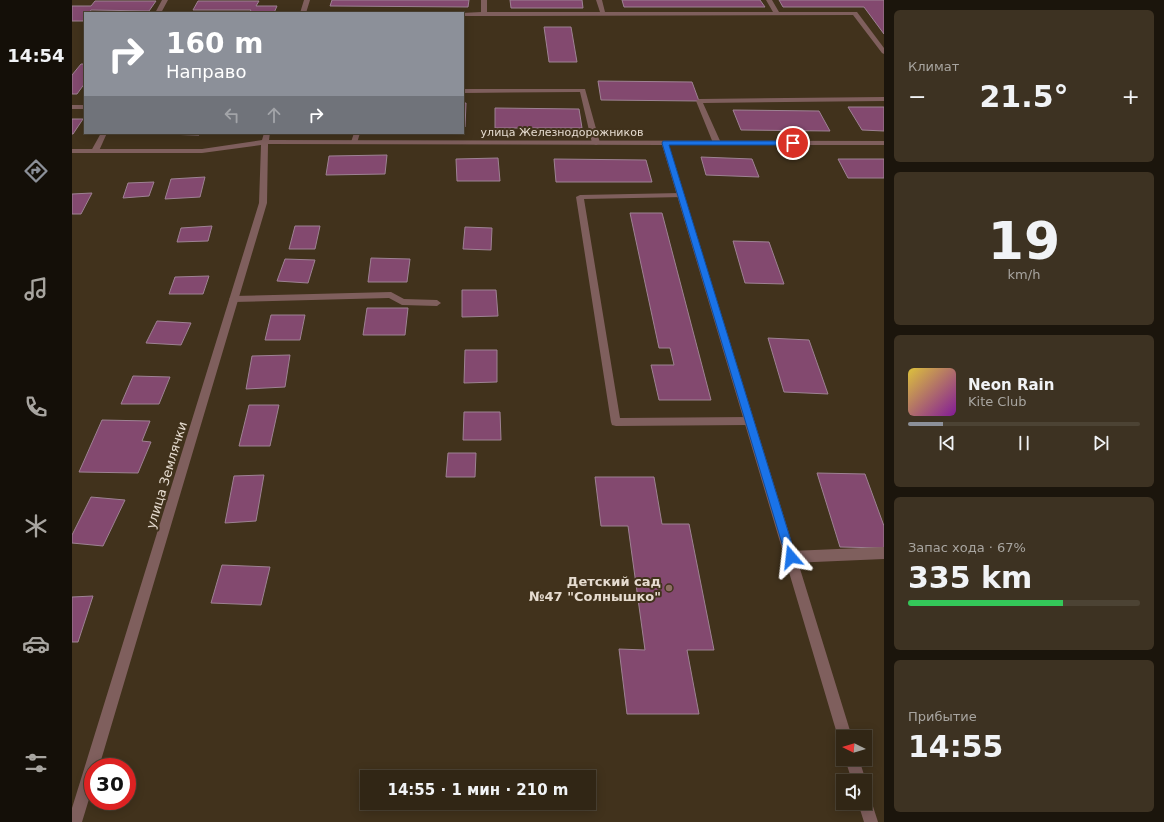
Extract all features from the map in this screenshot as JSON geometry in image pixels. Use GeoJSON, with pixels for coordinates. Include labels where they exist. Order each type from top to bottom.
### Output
{"type":"FeatureCollection","features":[{"type":"Feature","properties":{"kind":"street"},"geometry":{"type":"LineString","coordinates":[[159,12],[165,0]]}},
{"type":"Feature","properties":{"kind":"street"},"geometry":{"type":"LineString","coordinates":[[303,12],[307,0]]}},
{"type":"Feature","properties":{"kind":"street"},"geometry":{"type":"LineString","coordinates":[[484,0],[484,14]]}},
{"type":"Feature","properties":{"kind":"street"},"geometry":{"type":"LineString","coordinates":[[599,0],[603,14]]}},
{"type":"Feature","properties":{"kind":"street"},"geometry":{"type":"LineString","coordinates":[[769,0],[777,13]]}},
{"type":"Feature","properties":{"kind":"street"},"geometry":{"type":"LineString","coordinates":[[464,14],[856,14],[884,52]]}},
{"type":"Feature","properties":{"kind":"street"},"geometry":{"type":"LineString","coordinates":[[464,90],[583,90],[596,143]]}},
{"type":"Feature","properties":{"kind":"street"},"geometry":{"type":"LineString","coordinates":[[717,143],[699,101],[884,99]]}},
{"type":"Feature","properties":{"kind":"street"},"geometry":{"type":"LineString","coordinates":[[72,107],[84,107]]}},
{"type":"Feature","properties":{"kind":"street"},"geometry":{"type":"LineString","coordinates":[[94,151],[103,134]]}},
{"type":"Feature","properties":{"kind":"street"},"geometry":{"type":"LineString","coordinates":[[355,142],[357,134]]}},
{"type":"Feature","properties":{"kind":"street","name":"улица Железнодорожников"},"geometry":{"type":"LineString","coordinates":[[72,151],[202,151],[266,138],[355,142],[884,143]]}},
{"type":"Feature","properties":{"kind":"street","name":"улица Землячки"},"geometry":{"type":"LineString","coordinates":[[75,822],[262,204],[266,138]]}},
{"type":"Feature","properties":{"kind":"street"},"geometry":{"type":"LineString","coordinates":[[665,143],[843,730]]}},
{"type":"Feature","properties":{"kind":"street"},"geometry":{"type":"LineString","coordinates":[[681,195],[580,197],[616,422],[749,421]]}},
{"type":"Feature","properties":{"kind":"street"},"geometry":{"type":"LineString","coordinates":[[233,299],[391,295],[402,302],[438,303]]}},
{"type":"Feature","properties":{"kind":"street"},"geometry":{"type":"LineString","coordinates":[[791,557],[884,553]]}},
{"type":"Feature","properties":{"kind":"street"},"geometry":{"type":"LineString","coordinates":[[867,810],[871,822]]}},
{"type":"Feature","properties":{"kind":"building"},"geometry":{"type":"Polygon","coordinates":[[[332,0],[469,0],[468,7],[330,6],[332,0]]]}},
{"type":"Feature","properties":{"kind":"building"},"geometry":{"type":"Polygon","coordinates":[[[510,0],[582,0],[583,8],[511,8],[510,0]]]}},
{"type":"Feature","properties":{"kind":"building"},"geometry":{"type":"Polygon","coordinates":[[[622,0],[760,0],[765,7],[624,7],[622,0]]]}},
{"type":"Feature","properties":{"kind":"building"},"geometry":{"type":"Polygon","coordinates":[[[779,0],[884,0],[884,34],[864,7],[783,7],[779,0]]]}},
{"type":"Feature","properties":{"kind":"building"},"geometry":{"type":"Polygon","coordinates":[[[95,1],[156,1],[149,11],[91,10],[90,12],[84,12],[83,21],[72,21],[72,6],[91,6],[95,1]]]}},
{"type":"Feature","properties":{"kind":"building"},"geometry":{"type":"Polygon","coordinates":[[[198,1],[259,1],[256,6],[277,6],[274,12],[250,12],[251,10],[193,10],[198,1]]]}},
{"type":"Feature","properties":{"kind":"building"},"geometry":{"type":"Polygon","coordinates":[[[544,27],[571,27],[577,62],[549,62],[544,27]]]}},
{"type":"Feature","properties":{"kind":"building"},"geometry":{"type":"Polygon","coordinates":[[[81,64],[84,64],[84,84],[77,94],[72,94],[72,75],[81,64]]]}},
{"type":"Feature","properties":{"kind":"building"},"geometry":{"type":"Polygon","coordinates":[[[598,81],[692,82],[699,101],[601,100],[598,81]]]}},
{"type":"Feature","properties":{"kind":"building"},"geometry":{"type":"Polygon","coordinates":[[[464,103],[466,103],[465,127],[464,103]]]}},
{"type":"Feature","properties":{"kind":"building"},"geometry":{"type":"Polygon","coordinates":[[[848,107],[884,107],[884,131],[862,130],[848,107]]]}},
{"type":"Feature","properties":{"kind":"building"},"geometry":{"type":"Polygon","coordinates":[[[495,108],[579,109],[582,128],[495,128],[495,108]]]}},
{"type":"Feature","properties":{"kind":"building"},"geometry":{"type":"Polygon","coordinates":[[[733,110],[819,111],[830,131],[741,130],[733,110]]]}},
{"type":"Feature","properties":{"kind":"building"},"geometry":{"type":"Polygon","coordinates":[[[72,119],[83,119],[73,134],[72,134],[72,119]]]}},
{"type":"Feature","properties":{"kind":"building"},"geometry":{"type":"Polygon","coordinates":[[[161,134],[200,134],[199,135],[161,134]]]}},
{"type":"Feature","properties":{"kind":"building"},"geometry":{"type":"Polygon","coordinates":[[[387,155],[385,174],[326,175],[329,156],[387,155]]]}},
{"type":"Feature","properties":{"kind":"building"},"geometry":{"type":"Polygon","coordinates":[[[701,157],[752,159],[759,177],[706,175],[701,157]]]}},
{"type":"Feature","properties":{"kind":"building"},"geometry":{"type":"Polygon","coordinates":[[[498,158],[500,181],[457,181],[456,159],[498,158]]]}},
{"type":"Feature","properties":{"kind":"building"},"geometry":{"type":"Polygon","coordinates":[[[554,159],[646,160],[652,182],[556,182],[554,159]]]}},
{"type":"Feature","properties":{"kind":"building"},"geometry":{"type":"Polygon","coordinates":[[[838,159],[884,159],[884,178],[848,178],[838,159]]]}},
{"type":"Feature","properties":{"kind":"building"},"geometry":{"type":"Polygon","coordinates":[[[205,177],[200,197],[165,199],[171,179],[205,177]]]}},
{"type":"Feature","properties":{"kind":"building"},"geometry":{"type":"Polygon","coordinates":[[[154,182],[149,196],[123,198],[128,183],[154,182]]]}},
{"type":"Feature","properties":{"kind":"building"},"geometry":{"type":"Polygon","coordinates":[[[92,193],[81,214],[72,214],[72,194],[92,193]]]}},
{"type":"Feature","properties":{"kind":"building"},"geometry":{"type":"Polygon","coordinates":[[[630,213],[662,213],[711,400],[659,400],[651,365],[674,365],[670,348],[659,348],[630,213]]]}},
{"type":"Feature","properties":{"kind":"building"},"geometry":{"type":"Polygon","coordinates":[[[212,226],[208,241],[177,242],[181,228],[212,226]]]}},
{"type":"Feature","properties":{"kind":"building"},"geometry":{"type":"Polygon","coordinates":[[[295,226],[320,226],[315,249],[289,249],[295,226]]]}},
{"type":"Feature","properties":{"kind":"building"},"geometry":{"type":"Polygon","coordinates":[[[465,227],[492,228],[491,250],[463,249],[465,227]]]}},
{"type":"Feature","properties":{"kind":"building"},"geometry":{"type":"Polygon","coordinates":[[[733,241],[769,242],[784,284],[745,283],[733,241]]]}},
{"type":"Feature","properties":{"kind":"building"},"geometry":{"type":"Polygon","coordinates":[[[371,258],[410,259],[407,282],[368,282],[371,258]]]}},
{"type":"Feature","properties":{"kind":"building"},"geometry":{"type":"Polygon","coordinates":[[[285,259],[315,260],[308,283],[277,281],[285,259]]]}},
{"type":"Feature","properties":{"kind":"building"},"geometry":{"type":"Polygon","coordinates":[[[209,276],[203,294],[169,294],[175,277],[209,276]]]}},
{"type":"Feature","properties":{"kind":"building"},"geometry":{"type":"Polygon","coordinates":[[[462,290],[496,290],[498,316],[462,317],[462,290]]]}},
{"type":"Feature","properties":{"kind":"building"},"geometry":{"type":"Polygon","coordinates":[[[367,308],[408,308],[405,335],[363,335],[367,308]]]}},
{"type":"Feature","properties":{"kind":"building"},"geometry":{"type":"Polygon","coordinates":[[[271,315],[305,315],[300,340],[265,340],[271,315]]]}},
{"type":"Feature","properties":{"kind":"building"},"geometry":{"type":"Polygon","coordinates":[[[157,321],[191,323],[181,345],[146,343],[157,321]]]}},
{"type":"Feature","properties":{"kind":"building"},"geometry":{"type":"Polygon","coordinates":[[[768,338],[809,340],[828,394],[784,392],[768,338]]]}},
{"type":"Feature","properties":{"kind":"building"},"geometry":{"type":"Polygon","coordinates":[[[465,350],[497,350],[497,382],[464,383],[465,350]]]}},
{"type":"Feature","properties":{"kind":"building"},"geometry":{"type":"Polygon","coordinates":[[[290,355],[285,387],[246,389],[252,356],[290,355]]]}},
{"type":"Feature","properties":{"kind":"building"},"geometry":{"type":"Polygon","coordinates":[[[133,376],[170,377],[159,404],[121,404],[133,376]]]}},
{"type":"Feature","properties":{"kind":"building"},"geometry":{"type":"Polygon","coordinates":[[[249,405],[279,405],[270,446],[239,446],[249,405]]]}},
{"type":"Feature","properties":{"kind":"building"},"geometry":{"type":"Polygon","coordinates":[[[464,412],[500,412],[501,440],[463,440],[464,412]]]}},
{"type":"Feature","properties":{"kind":"building"},"geometry":{"type":"Polygon","coordinates":[[[102,420],[150,421],[142,441],[151,442],[138,473],[79,472],[102,420]]]}},
{"type":"Feature","properties":{"kind":"building"},"geometry":{"type":"Polygon","coordinates":[[[448,453],[476,453],[475,477],[446,477],[448,453]]]}},
{"type":"Feature","properties":{"kind":"building"},"geometry":{"type":"Polygon","coordinates":[[[817,473],[865,474],[884,526],[884,548],[840,547],[817,473]]]}},
{"type":"Feature","properties":{"kind":"building"},"geometry":{"type":"Polygon","coordinates":[[[264,475],[256,521],[225,523],[234,476],[264,475]]]}},
{"type":"Feature","properties":{"kind":"building","name":"Детский сад №47 \"Солнышко\""},"geometry":{"type":"Polygon","coordinates":[[[595,477],[654,477],[662,524],[689,524],[714,650],[687,650],[699,714],[627,714],[619,649],[645,650],[628,526],[601,526],[595,477]]]}},
{"type":"Feature","properties":{"kind":"building"},"geometry":{"type":"Polygon","coordinates":[[[91,497],[125,500],[103,546],[72,543],[72,535],[91,497]]]}},
{"type":"Feature","properties":{"kind":"building"},"geometry":{"type":"Polygon","coordinates":[[[222,565],[270,567],[261,605],[211,603],[222,565]]]}},
{"type":"Feature","properties":{"kind":"building"},"geometry":{"type":"Polygon","coordinates":[[[93,596],[78,642],[72,642],[72,597],[93,596]]]}},
{"type":"Feature","properties":{"kind":"place","name":"Детский сад №47 \"Солнышко\""},"geometry":{"type":"Point","coordinates":[669,588]}},
{"type":"Feature","properties":{"kind":"route"},"geometry":{"type":"LineString","coordinates":[[791,557],[665,143],[793,143]]}}]}
